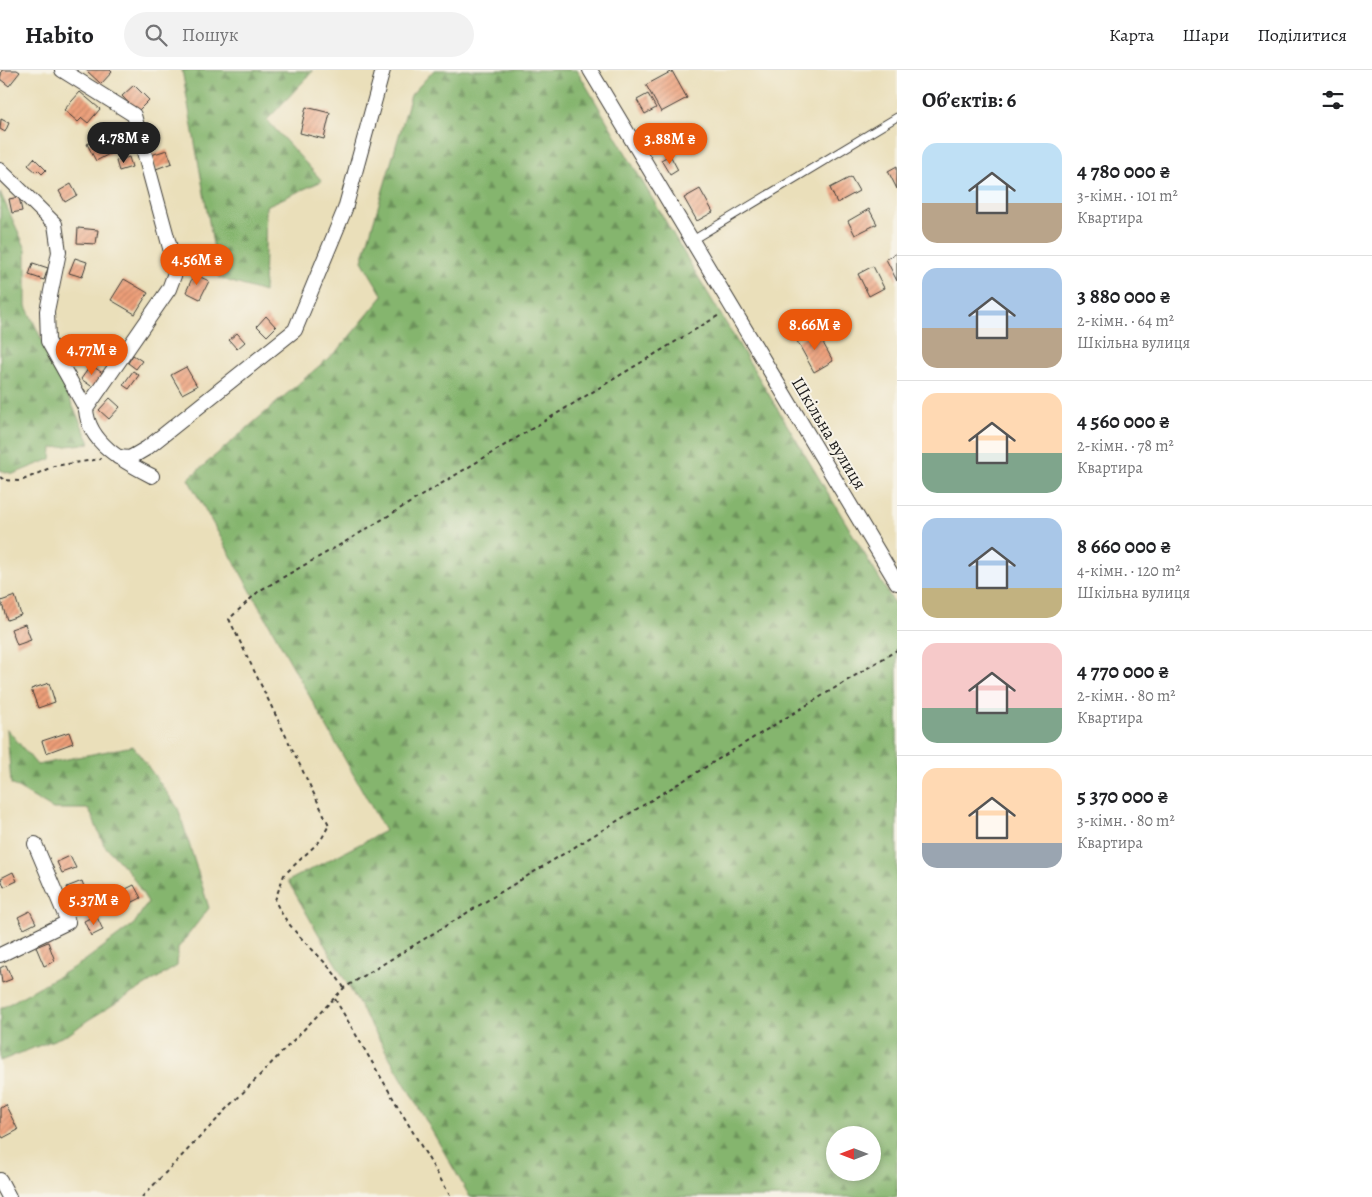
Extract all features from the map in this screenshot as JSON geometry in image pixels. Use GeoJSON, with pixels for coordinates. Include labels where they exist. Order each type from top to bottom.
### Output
{"type":"FeatureCollection","features":[{"type":"Feature","properties":{"kind":"street"},"geometry":{"type":"LineString","coordinates":[[62,70],[134,115],[173,259],[175,273],[169,289],[86,409]]}},
{"type":"Feature","properties":{"kind":"street"},"geometry":{"type":"LineString","coordinates":[[116,457],[130,458],[148,448],[296,330],[344,209],[383,70]]}},
{"type":"Feature","properties":{"kind":"street","name":"Шкільна вулиця"},"geometry":{"type":"LineString","coordinates":[[590,70],[897,583]]}},
{"type":"Feature","properties":{"kind":"street"},"geometry":{"type":"LineString","coordinates":[[0,170],[55,224],[59,252],[47,311],[48,341],[86,409],[87,423],[116,457],[152,476]]}},
{"type":"Feature","properties":{"kind":"street"},"geometry":{"type":"LineString","coordinates":[[0,955],[68,922],[34,844]]}},
{"type":"Feature","properties":{"kind":"street"},"geometry":{"type":"LineString","coordinates":[[0,1180],[9,1197]]}},
{"type":"Feature","properties":{"kind":"lane"},"geometry":{"type":"LineString","coordinates":[[692,240],[897,117]]}},
{"type":"Feature","properties":{"kind":"path"},"geometry":{"type":"LineString","coordinates":[[344,988],[336,974],[281,915],[275,900],[284,875],[321,840],[329,825],[229,618],[259,591],[353,537],[732,308]]}},
{"type":"Feature","properties":{"kind":"path"},"geometry":{"type":"LineString","coordinates":[[0,477],[4,480],[21,481],[54,466],[116,457]]}},
{"type":"Feature","properties":{"kind":"path"},"geometry":{"type":"LineString","coordinates":[[142,1197],[344,988],[897,650]]}},
{"type":"Feature","properties":{"kind":"path"},"geometry":{"type":"LineString","coordinates":[[334,998],[451,1197]]}},
{"type":"Feature","properties":{"kind":"green space"},"geometry":{"type":"Polygon","coordinates":[[[182,70],[313,71],[267,120],[322,181],[266,206],[264,292],[219,278],[182,70]]]}},
{"type":"Feature","properties":{"kind":"green space"},"geometry":{"type":"Polygon","coordinates":[[[434,70],[577,70],[697,275],[897,608],[897,1197],[470,1197],[288,881],[385,831],[188,479],[340,348],[383,296],[362,261],[411,95],[434,70]]]}},
{"type":"Feature","properties":{"kind":"green space"},"geometry":{"type":"Polygon","coordinates":[[[0,192],[26,249],[26,306],[90,443],[52,448],[51,459],[13,474],[0,470],[0,192]]]}},
{"type":"Feature","properties":{"kind":"green space"},"geometry":{"type":"Polygon","coordinates":[[[7,729],[37,765],[133,746],[178,808],[209,908],[178,948],[177,966],[88,1020],[69,1034],[0,1061],[0,1009],[83,962],[134,924],[148,902],[130,873],[104,845],[89,809],[53,809],[11,784],[7,729]]]}},
{"type":"Feature","properties":{"kind":"building"},"geometry":{"type":"Polygon","coordinates":[[[2,70],[17,70],[20,72],[9,86],[0,79],[2,70]]]}},
{"type":"Feature","properties":{"kind":"building"},"geometry":{"type":"Polygon","coordinates":[[[86,70],[110,70],[112,72],[101,84],[86,70]]]}},
{"type":"Feature","properties":{"kind":"building"},"geometry":{"type":"Polygon","coordinates":[[[672,71],[687,98],[661,112],[646,85],[672,71]]]}},
{"type":"Feature","properties":{"kind":"building"},"geometry":{"type":"Polygon","coordinates":[[[134,85],[149,100],[137,112],[122,96],[134,85]]]}},
{"type":"Feature","properties":{"kind":"building"},"geometry":{"type":"Polygon","coordinates":[[[80,92],[100,109],[88,123],[82,118],[78,122],[64,110],[80,92]]]}},
{"type":"Feature","properties":{"kind":"building"},"geometry":{"type":"Polygon","coordinates":[[[648,94],[656,108],[645,114],[637,100],[648,94]]]}},
{"type":"Feature","properties":{"kind":"building"},"geometry":{"type":"Polygon","coordinates":[[[306,107],[330,113],[324,139],[300,133],[306,107]]]}},
{"type":"Feature","properties":{"kind":"building"},"geometry":{"type":"Polygon","coordinates":[[[1,119],[9,123],[5,132],[0,129],[1,119]]]}},
{"type":"Feature","properties":{"kind":"building"},"geometry":{"type":"Polygon","coordinates":[[[104,135],[113,152],[96,161],[87,144],[104,135]]]}},
{"type":"Feature","properties":{"kind":"building"},"geometry":{"type":"Polygon","coordinates":[[[167,150],[172,163],[156,169],[151,155],[167,150]]]}},
{"type":"Feature","properties":{"kind":"building"},"geometry":{"type":"Polygon","coordinates":[[[670,155],[678,170],[670,175],[661,160],[670,155]]]}},
{"type":"Feature","properties":{"kind":"building"},"geometry":{"type":"Polygon","coordinates":[[[129,157],[132,167],[119,171],[116,161],[129,157]]]}},
{"type":"Feature","properties":{"kind":"building"},"geometry":{"type":"Polygon","coordinates":[[[34,158],[46,170],[42,174],[38,170],[36,172],[28,165],[34,158]]]}},
{"type":"Feature","properties":{"kind":"building"},"geometry":{"type":"Polygon","coordinates":[[[897,166],[897,189],[888,171],[897,166]]]}},
{"type":"Feature","properties":{"kind":"building"},"geometry":{"type":"Polygon","coordinates":[[[851,177],[859,191],[837,203],[830,188],[851,177]]]}},
{"type":"Feature","properties":{"kind":"building"},"geometry":{"type":"Polygon","coordinates":[[[71,184],[77,195],[65,202],[59,191],[71,184]]]}},
{"type":"Feature","properties":{"kind":"building"},"geometry":{"type":"Polygon","coordinates":[[[700,189],[713,212],[697,221],[684,198],[700,189]]]}},
{"type":"Feature","properties":{"kind":"building"},"geometry":{"type":"Polygon","coordinates":[[[19,197],[22,211],[12,213],[9,199],[19,197]]]}},
{"type":"Feature","properties":{"kind":"building"},"geometry":{"type":"Polygon","coordinates":[[[869,209],[877,224],[855,235],[848,221],[869,209]]]}},
{"type":"Feature","properties":{"kind":"building"},"geometry":{"type":"Polygon","coordinates":[[[78,228],[98,230],[96,244],[77,243],[78,228]]]}},
{"type":"Feature","properties":{"kind":"building"},"geometry":{"type":"Polygon","coordinates":[[[897,253],[897,281],[886,259],[897,253]]]}},
{"type":"Feature","properties":{"kind":"building"},"geometry":{"type":"Polygon","coordinates":[[[75,258],[87,262],[82,277],[69,273],[75,258]]]}},
{"type":"Feature","properties":{"kind":"building"},"geometry":{"type":"Polygon","coordinates":[[[33,263],[48,268],[44,280],[29,275],[33,263]]]}},
{"type":"Feature","properties":{"kind":"building"},"geometry":{"type":"Polygon","coordinates":[[[873,266],[884,288],[869,296],[858,274],[873,266]]]}},
{"type":"Feature","properties":{"kind":"building"},"geometry":{"type":"Polygon","coordinates":[[[194,274],[209,281],[200,299],[186,292],[194,274]]]}},
{"type":"Feature","properties":{"kind":"building"},"geometry":{"type":"Polygon","coordinates":[[[124,279],[148,293],[135,314],[111,300],[124,279]]]}},
{"type":"Feature","properties":{"kind":"building"},"geometry":{"type":"Polygon","coordinates":[[[266,316],[276,327],[267,336],[257,326],[266,316]]]}},
{"type":"Feature","properties":{"kind":"building"},"geometry":{"type":"Polygon","coordinates":[[[816,330],[833,361],[814,372],[797,341],[816,330]]]}},
{"type":"Feature","properties":{"kind":"building"},"geometry":{"type":"Polygon","coordinates":[[[237,333],[245,342],[237,349],[229,340],[237,333]]]}},
{"type":"Feature","properties":{"kind":"building"},"geometry":{"type":"Polygon","coordinates":[[[133,355],[142,361],[136,369],[128,363],[133,355]]]}},
{"type":"Feature","properties":{"kind":"building"},"geometry":{"type":"Polygon","coordinates":[[[91,365],[104,374],[94,388],[81,379],[91,365]]]}},
{"type":"Feature","properties":{"kind":"building"},"geometry":{"type":"Polygon","coordinates":[[[186,367],[197,386],[182,394],[171,375],[186,367]]]}},
{"type":"Feature","properties":{"kind":"building"},"geometry":{"type":"Polygon","coordinates":[[[133,371],[139,375],[129,389],[123,385],[133,371]]]}},
{"type":"Feature","properties":{"kind":"building"},"geometry":{"type":"Polygon","coordinates":[[[110,398],[120,407],[109,419],[99,410],[110,398]]]}},
{"type":"Feature","properties":{"kind":"building"},"geometry":{"type":"Polygon","coordinates":[[[15,596],[21,615],[7,620],[1,601],[15,596]]]}},
{"type":"Feature","properties":{"kind":"building"},"geometry":{"type":"Polygon","coordinates":[[[25,624],[31,640],[17,645],[11,629],[25,624]]]}},
{"type":"Feature","properties":{"kind":"building"},"geometry":{"type":"Polygon","coordinates":[[[49,683],[55,702],[38,708],[31,689],[49,683]]]}},
{"type":"Feature","properties":{"kind":"building"},"geometry":{"type":"Polygon","coordinates":[[[69,732],[73,743],[46,753],[42,741],[69,732]]]}},
{"type":"Feature","properties":{"kind":"building"},"geometry":{"type":"Polygon","coordinates":[[[70,856],[76,868],[62,873],[57,862],[70,856]]]}},
{"type":"Feature","properties":{"kind":"building"},"geometry":{"type":"Polygon","coordinates":[[[13,872],[17,881],[4,887],[1,878],[13,872]]]}},
{"type":"Feature","properties":{"kind":"building"},"geometry":{"type":"Polygon","coordinates":[[[82,881],[87,895],[71,900],[67,887],[82,881]]]}},
{"type":"Feature","properties":{"kind":"building"},"geometry":{"type":"Polygon","coordinates":[[[134,885],[141,898],[129,904],[122,891],[134,885]]]}},
{"type":"Feature","properties":{"kind":"building"},"geometry":{"type":"Polygon","coordinates":[[[30,911],[36,923],[24,929],[18,917],[30,911]]]}},
{"type":"Feature","properties":{"kind":"building"},"geometry":{"type":"Polygon","coordinates":[[[96,915],[103,930],[91,936],[84,921],[96,915]]]}},
{"type":"Feature","properties":{"kind":"building"},"geometry":{"type":"Polygon","coordinates":[[[48,942],[55,961],[44,966],[36,947],[48,942]]]}},
{"type":"Feature","properties":{"kind":"building"},"geometry":{"type":"Polygon","coordinates":[[[6,965],[12,979],[2,983],[0,968],[6,965]]]}},
{"type":"Feature","properties":{"kind":"building"},"geometry":{"type":"Polygon","coordinates":[[[5,1104],[18,1130],[3,1138],[0,1133],[0,1107],[5,1104]]]}}]}
